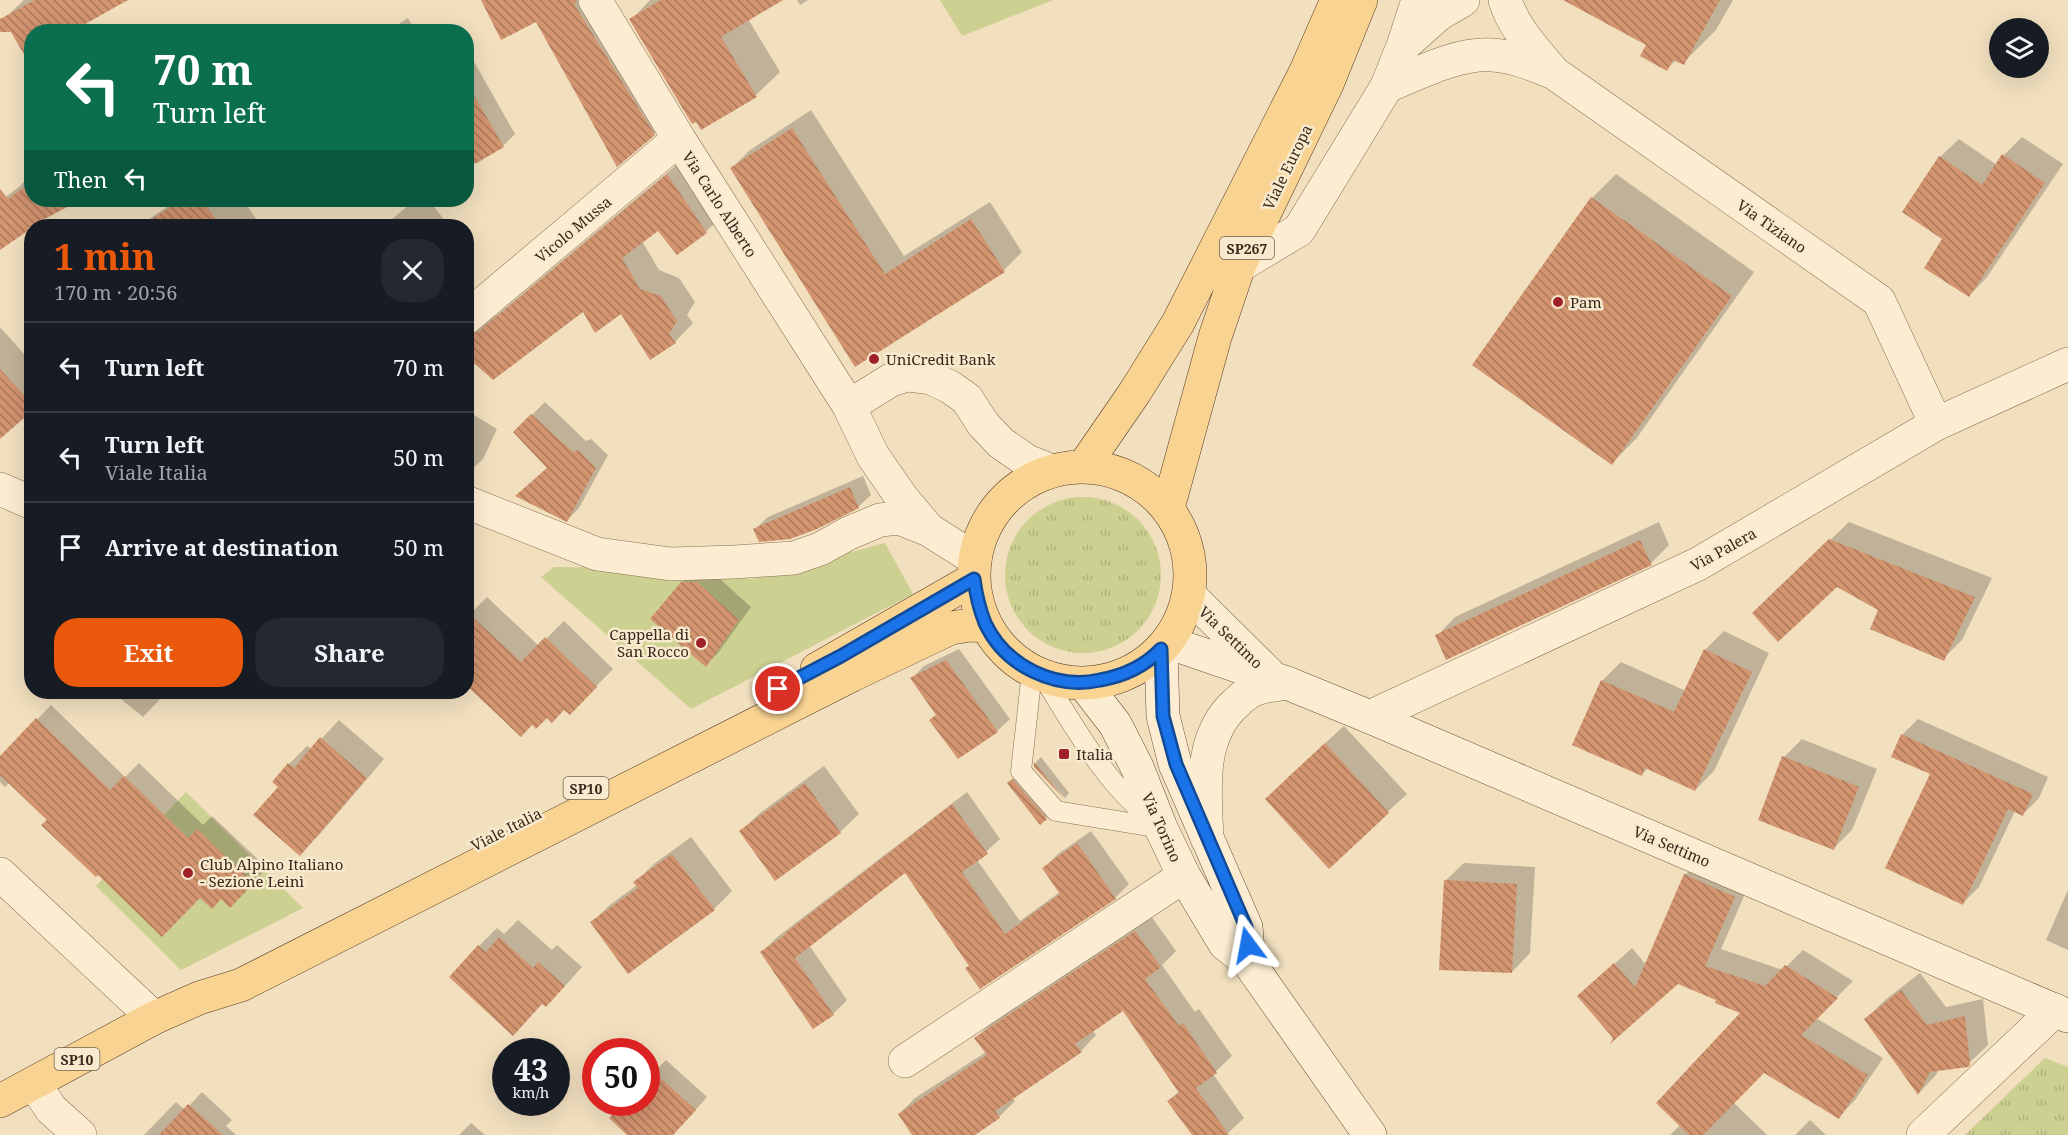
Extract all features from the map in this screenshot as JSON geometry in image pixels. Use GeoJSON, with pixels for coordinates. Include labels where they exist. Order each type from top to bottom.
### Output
{"type":"FeatureCollection","features":[{"type":"Feature","properties":{"kind":"main road","name":"Viale Europa"},"geometry":{"type":"LineString","coordinates":[[1084,466],[1135,392],[1178,323],[1305,73],[1337,0]]}},
{"type":"Feature","properties":{"kind":"main road","name":"Viale Europa"},"geometry":{"type":"LineString","coordinates":[[1168,508],[1215,337],[1239,266],[1327,84],[1361,0]]}},
{"type":"Feature","properties":{"kind":"main road"},"geometry":{"type":"LineString","coordinates":[[1084,466],[1116,472],[1145,486],[1168,508],[1183,535],[1190,564],[1189,595],[1164,646],[1152,658],[1120,676],[1084,684],[1058,681],[1037,673],[1006,652],[986,626],[977,603],[974,569],[980,539],[989,520],[1001,504],[1025,484],[1052,471],[1084,466]]}},
{"type":"Feature","properties":{"kind":"main road","name":"Viale Italia"},"geometry":{"type":"LineString","coordinates":[[199,998],[232,971],[841,656],[974,569]]}},
{"type":"Feature","properties":{"kind":"main road","name":"Viale Italia"},"geometry":{"type":"LineString","coordinates":[[0,1101],[154,1018],[199,998],[241,985],[951,628],[970,625],[986,626]]}},
{"type":"Feature","properties":{"kind":"street","name":"Via Carlo Alberto"},"geometry":{"type":"LineString","coordinates":[[595,0],[679,139],[849,406],[873,456],[902,498],[929,530],[974,569]]}},
{"type":"Feature","properties":{"kind":"street"},"geometry":{"type":"LineString","coordinates":[[1239,266],[1299,230],[1387,86],[1418,0]]}},
{"type":"Feature","properties":{"kind":"street"},"geometry":{"type":"LineString","coordinates":[[1403,46],[1440,14],[1463,0]]}},
{"type":"Feature","properties":{"kind":"street","name":"Via Tiziano"},"geometry":{"type":"LineString","coordinates":[[1505,0],[1510,17],[1554,73]]}},
{"type":"Feature","properties":{"kind":"street","name":"Via Tiziano"},"geometry":{"type":"LineString","coordinates":[[1387,86],[1442,64],[1468,57],[1492,55],[1521,60],[1554,73],[1879,301],[1936,424]]}},
{"type":"Feature","properties":{"kind":"street","name":"Vicolo Mussa"},"geometry":{"type":"LineString","coordinates":[[474,311],[679,139]]}},
{"type":"Feature","properties":{"kind":"street","name":"Via Palera"},"geometry":{"type":"LineString","coordinates":[[1370,717],[1698,564],[1936,424],[2068,364]]}},
{"type":"Feature","properties":{"kind":"street"},"geometry":{"type":"LineString","coordinates":[[849,406],[891,380],[907,375],[931,378],[967,399],[982,423],[1001,443],[1026,460],[1052,471]]}},
{"type":"Feature","properties":{"kind":"street"},"geometry":{"type":"LineString","coordinates":[[474,505],[597,554],[671,564],[794,558],[820,549],[880,520],[899,518],[929,530]]}},
{"type":"Feature","properties":{"kind":"street","name":"Via Settimo"},"geometry":{"type":"LineString","coordinates":[[1189,595],[1280,681]]}},
{"type":"Feature","properties":{"kind":"street"},"geometry":{"type":"LineString","coordinates":[[1164,646],[1163,716],[1176,764],[1246,927],[1249,963]]}},
{"type":"Feature","properties":{"kind":"street","name":"Via Settimo"},"geometry":{"type":"LineString","coordinates":[[1164,646],[1280,681],[1370,717],[2061,1013]]}},
{"type":"Feature","properties":{"kind":"street"},"geometry":{"type":"LineString","coordinates":[[1207,840],[1207,755],[1214,731],[1227,711],[1240,698],[1258,688],[1280,681]]}},
{"type":"Feature","properties":{"kind":"street","name":"Via Torino"},"geometry":{"type":"LineString","coordinates":[[1084,684],[1114,724],[1137,767],[1161,828],[1184,876],[1225,944],[1249,963],[1370,1135]]}},
{"type":"Feature","properties":{"kind":"street"},"geometry":{"type":"LineString","coordinates":[[0,874],[154,1018]]}},
{"type":"Feature","properties":{"kind":"street"},"geometry":{"type":"LineString","coordinates":[[905,1061],[1184,876]]}},
{"type":"Feature","properties":{"kind":"street"},"geometry":{"type":"LineString","coordinates":[[1923,1135],[2061,1013]]}},
{"type":"Feature","properties":{"kind":"street"},"geometry":{"type":"LineString","coordinates":[[34,1083],[51,1109],[80,1135]]}},
{"type":"Feature","properties":{"kind":"lane"},"geometry":{"type":"LineString","coordinates":[[1037,673],[1089,751],[1122,791],[1161,828]]}},
{"type":"Feature","properties":{"kind":"lane"},"geometry":{"type":"LineString","coordinates":[[1037,673],[1022,771],[1056,811],[1161,828]]}},
{"type":"Feature","properties":{"kind":"green space"},"geometry":{"type":"Polygon","coordinates":[[[940,0],[1053,0],[962,36],[940,0]]]}},
{"type":"Feature","properties":{"kind":"green space"},"geometry":{"type":"Polygon","coordinates":[[[1083,497],[1113,503],[1138,520],[1155,545],[1161,575],[1155,605],[1138,630],[1113,647],[1083,653],[1053,647],[1028,630],[1011,605],[1005,575],[1011,545],[1028,520],[1053,503],[1083,497]]]}},
{"type":"Feature","properties":{"kind":"green space"},"geometry":{"type":"Polygon","coordinates":[[[885,543],[913,594],[691,709],[541,577],[554,567],[656,568],[751,579],[885,543]]]}},
{"type":"Feature","properties":{"kind":"green space"},"geometry":{"type":"Polygon","coordinates":[[[186,792],[303,908],[181,970],[96,886],[186,792]]]}},
{"type":"Feature","properties":{"kind":"green space"},"geometry":{"type":"Polygon","coordinates":[[[2045,1058],[2068,1067],[2068,1135],[1965,1135],[2045,1058]]]}},
{"type":"Feature","properties":{"kind":"building"},"geometry":{"type":"Polygon","coordinates":[[[35,0],[128,0],[85,24],[24,24],[24,54],[11,32],[0,32],[0,19],[35,0]]]}},
{"type":"Feature","properties":{"kind":"building"},"geometry":{"type":"Polygon","coordinates":[[[481,0],[576,0],[574,4],[655,135],[617,167],[536,22],[501,40],[481,0]]]}},
{"type":"Feature","properties":{"kind":"building"},"geometry":{"type":"Polygon","coordinates":[[[661,0],[783,0],[721,37],[757,97],[701,130],[696,122],[692,124],[629,19],[661,0]]]}},
{"type":"Feature","properties":{"kind":"building"},"geometry":{"type":"Polygon","coordinates":[[[1563,0],[1720,0],[1684,65],[1673,60],[1667,71],[1640,56],[1646,45],[1563,0]]]}},
{"type":"Feature","properties":{"kind":"building"},"geometry":{"type":"Polygon","coordinates":[[[474,96],[504,147],[475,164],[474,162],[474,96]]]}},
{"type":"Feature","properties":{"kind":"building"},"geometry":{"type":"Polygon","coordinates":[[[792,128],[885,274],[971,219],[1005,272],[855,367],[730,168],[792,128]]]}},
{"type":"Feature","properties":{"kind":"building"},"geometry":{"type":"Polygon","coordinates":[[[2002,154],[2045,183],[1969,297],[1924,268],[1942,239],[1902,212],[1939,156],[1982,185],[2002,154]]]}},
{"type":"Feature","properties":{"kind":"building"},"geometry":{"type":"Polygon","coordinates":[[[667,174],[707,233],[677,255],[658,231],[622,258],[640,289],[661,296],[677,321],[669,334],[676,343],[650,360],[621,314],[595,333],[583,312],[493,380],[474,363],[474,333],[667,174]]]}},
{"type":"Feature","properties":{"kind":"building"},"geometry":{"type":"Polygon","coordinates":[[[24,188],[24,207],[67,207],[45,219],[24,219],[24,233],[0,250],[0,189],[8,199],[24,188]]]}},
{"type":"Feature","properties":{"kind":"building"},"geometry":{"type":"Polygon","coordinates":[[[1591,197],[1732,296],[1612,465],[1472,365],[1591,197]]]}},
{"type":"Feature","properties":{"kind":"building"},"geometry":{"type":"Polygon","coordinates":[[[170,207],[207,207],[216,219],[152,219],[170,207]]]}},
{"type":"Feature","properties":{"kind":"building"},"geometry":{"type":"Polygon","coordinates":[[[0,369],[24,395],[24,418],[0,439],[0,369]]]}},
{"type":"Feature","properties":{"kind":"building"},"geometry":{"type":"Polygon","coordinates":[[[531,414],[573,452],[578,450],[596,468],[567,522],[515,496],[547,468],[513,432],[531,414]]]}},
{"type":"Feature","properties":{"kind":"building"},"geometry":{"type":"Polygon","coordinates":[[[850,487],[859,508],[817,529],[790,539],[759,542],[753,529],[850,487]]]}},
{"type":"Feature","properties":{"kind":"building"},"geometry":{"type":"Polygon","coordinates":[[[1829,539],[1975,597],[1944,661],[1870,629],[1878,610],[1837,587],[1778,642],[1752,613],[1829,539]]]}},
{"type":"Feature","properties":{"kind":"building"},"geometry":{"type":"Polygon","coordinates":[[[1640,540],[1652,565],[1446,660],[1435,635],[1640,540]]]}},
{"type":"Feature","properties":{"kind":"building","name":"Cappella di San Rocco"},"geometry":{"type":"Polygon","coordinates":[[[681,582],[697,582],[739,620],[706,667],[650,619],[681,582]]]}},
{"type":"Feature","properties":{"kind":"building"},"geometry":{"type":"Polygon","coordinates":[[[474,618],[521,662],[545,637],[597,687],[570,715],[564,710],[552,723],[547,718],[536,729],[532,725],[521,737],[474,693],[474,618]]]}},
{"type":"Feature","properties":{"kind":"building"},"geometry":{"type":"Polygon","coordinates":[[[1704,649],[1752,672],[1695,791],[1645,768],[1642,776],[1572,745],[1601,680],[1674,712],[1704,649]]]}},
{"type":"Feature","properties":{"kind":"building"},"geometry":{"type":"Polygon","coordinates":[[[946,660],[998,732],[958,759],[929,720],[936,715],[910,678],[946,660]]]}},
{"type":"Feature","properties":{"kind":"building"},"geometry":{"type":"Polygon","coordinates":[[[36,718],[110,790],[124,776],[188,838],[197,829],[254,883],[230,908],[221,899],[212,909],[200,898],[162,937],[98,875],[96,877],[41,825],[47,820],[0,775],[0,756],[36,718]]]}},
{"type":"Feature","properties":{"kind":"building"},"geometry":{"type":"Polygon","coordinates":[[[1901,734],[2033,794],[2023,816],[2008,809],[1963,905],[1885,868],[1930,774],[1891,757],[1901,734]]]}},
{"type":"Feature","properties":{"kind":"building"},"geometry":{"type":"Polygon","coordinates":[[[320,737],[367,778],[300,856],[253,815],[278,787],[272,782],[288,763],[294,768],[320,737]]]}},
{"type":"Feature","properties":{"kind":"building"},"geometry":{"type":"Polygon","coordinates":[[[1325,743],[1389,813],[1329,869],[1265,799],[1325,743]]]}},
{"type":"Feature","properties":{"kind":"building"},"geometry":{"type":"Polygon","coordinates":[[[1782,756],[1859,787],[1834,850],[1758,820],[1782,756]]]}},
{"type":"Feature","properties":{"kind":"building"},"geometry":{"type":"Polygon","coordinates":[[[1034,762],[1065,800],[1034,767],[1034,762]]]}},
{"type":"Feature","properties":{"kind":"building"},"geometry":{"type":"Polygon","coordinates":[[[1012,779],[1047,819],[1040,825],[1007,783],[1012,779]]]}},
{"type":"Feature","properties":{"kind":"building"},"geometry":{"type":"Polygon","coordinates":[[[805,783],[841,833],[775,881],[739,831],[805,783]]]}},
{"type":"Feature","properties":{"kind":"building"},"geometry":{"type":"Polygon","coordinates":[[[952,804],[988,854],[962,872],[1005,934],[1060,894],[1042,868],[1077,843],[1116,899],[980,989],[965,968],[969,966],[905,873],[795,958],[834,1015],[813,1029],[760,952],[952,804]]]}},
{"type":"Feature","properties":{"kind":"building"},"geometry":{"type":"Polygon","coordinates":[[[672,854],[715,910],[628,974],[590,922],[638,888],[633,882],[672,854]]]}},
{"type":"Feature","properties":{"kind":"building"},"geometry":{"type":"Polygon","coordinates":[[[1684,874],[1735,897],[1705,966],[1765,986],[1785,965],[1838,998],[1801,1035],[1868,1075],[1839,1119],[1764,1073],[1703,1135],[1689,1135],[1656,1103],[1740,1013],[1678,984],[1610,1044],[1613,1038],[1577,996],[1614,963],[1635,987],[1684,874]]]}},
{"type":"Feature","properties":{"kind":"building"},"geometry":{"type":"Polygon","coordinates":[[[1444,880],[1517,884],[1512,973],[1439,970],[1444,880]]]}},
{"type":"Feature","properties":{"kind":"building"},"geometry":{"type":"Polygon","coordinates":[[[1135,931],[1161,967],[1145,979],[1179,1026],[1183,1023],[1217,1073],[1196,1088],[1229,1135],[1192,1135],[1167,1101],[1179,1093],[1123,1011],[1075,1044],[1082,1052],[995,1111],[1000,1118],[975,1135],[912,1135],[898,1114],[987,1055],[974,1038],[1135,931]]]}},
{"type":"Feature","properties":{"kind":"building"},"geometry":{"type":"Polygon","coordinates":[[[499,937],[533,968],[538,962],[565,986],[546,1007],[542,1004],[513,1036],[449,977],[478,945],[486,952],[499,937]]]}},
{"type":"Feature","properties":{"kind":"building"},"geometry":{"type":"Polygon","coordinates":[[[1901,990],[1927,1025],[1965,1016],[1970,1065],[1930,1072],[1918,1095],[1864,1019],[1901,990]]]}},
{"type":"Feature","properties":{"kind":"building"},"geometry":{"type":"Polygon","coordinates":[[[660,1078],[696,1110],[673,1135],[627,1135],[609,1118],[611,1116],[660,1116],[660,1078]]]}},
{"type":"Feature","properties":{"kind":"building"},"geometry":{"type":"Polygon","coordinates":[[[188,1104],[223,1135],[159,1135],[188,1104]]]}},
{"type":"Feature","properties":{"kind":"place","name":"Pam"},"geometry":{"type":"Point","coordinates":[1558,302]}},
{"type":"Feature","properties":{"kind":"place","name":"UniCredit Bank"},"geometry":{"type":"Point","coordinates":[874,359]}},
{"type":"Feature","properties":{"kind":"place","name":"Cappella di San Rocco"},"geometry":{"type":"Point","coordinates":[701,643]}},
{"type":"Feature","properties":{"kind":"place","name":"Italia"},"geometry":{"type":"Point","coordinates":[1064,754]}},
{"type":"Feature","properties":{"kind":"place","name":"Club Alpino Italiano - Sezione Leinì"},"geometry":{"type":"Point","coordinates":[188,873]}},
{"type":"Feature","properties":{"kind":"route"},"geometry":{"type":"LineString","coordinates":[[778,689],[841,656],[974,579],[977,603],[986,626],[1006,652],[1032,672],[1058,681],[1084,684],[1120,676],[1152,658],[1161,649],[1160,677],[1163,716],[1176,764],[1246,927],[1248,945]]}}]}
